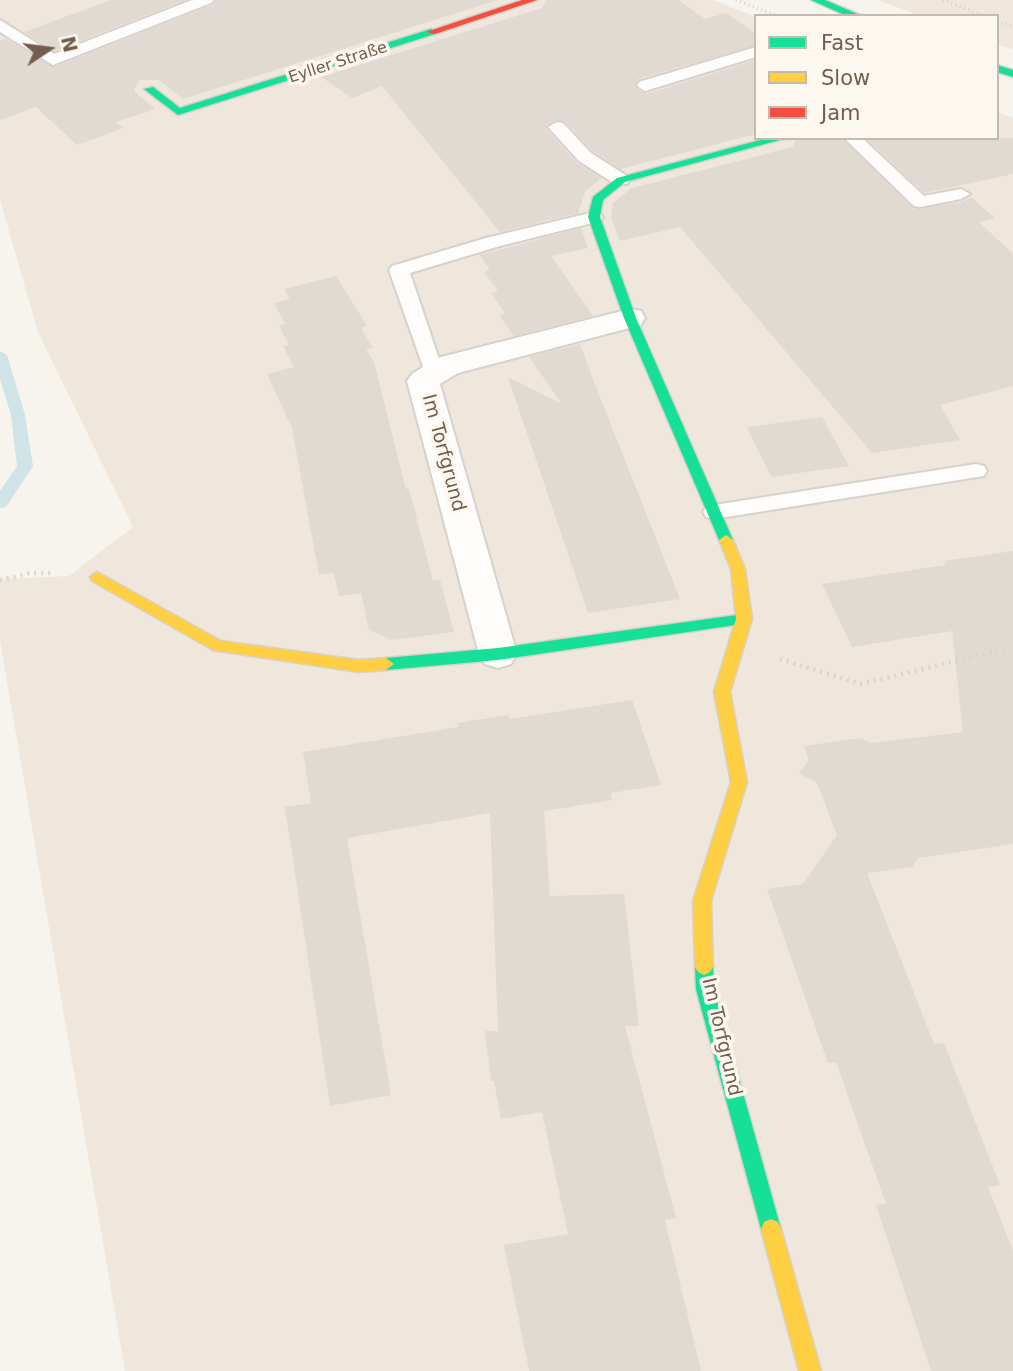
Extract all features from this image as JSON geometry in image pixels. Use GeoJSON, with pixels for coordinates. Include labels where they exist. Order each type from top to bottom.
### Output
{"type":"FeatureCollection","features":[{"type":"Feature","properties":{"kind":"street","name":"Eyller Straße"},"geometry":{"type":"LineString","coordinates":[[149,89],[178,112],[532,0]]}},
{"type":"Feature","properties":{"kind":"street"},"geometry":{"type":"LineString","coordinates":[[816,0],[852,14]]}},
{"type":"Feature","properties":{"kind":"street"},"geometry":{"type":"LineString","coordinates":[[594,217],[597,199],[621,180],[774,140]]}},
{"type":"Feature","properties":{"kind":"street","name":"Im Torfgrund"},"geometry":{"type":"LineString","coordinates":[[594,217],[631,318],[738,569],[744,619],[722,692],[739,782],[702,901],[705,989],[810,1371]]}},
{"type":"Feature","properties":{"kind":"street","name":"Im Torfgrund"},"geometry":{"type":"LineString","coordinates":[[498,654],[424,381],[448,365],[631,318]]}},
{"type":"Feature","properties":{"kind":"street"},"geometry":{"type":"LineString","coordinates":[[97,577],[218,646],[359,666],[498,654],[744,619]]}},
{"type":"Feature","properties":{"kind":"lane"},"geometry":{"type":"LineString","coordinates":[[0,25],[53,60],[206,0]]}},
{"type":"Feature","properties":{"kind":"lane"},"geometry":{"type":"LineString","coordinates":[[645,86],[754,53]]}},
{"type":"Feature","properties":{"kind":"lane"},"geometry":{"type":"LineString","coordinates":[[557,127],[585,157],[621,180]]}},
{"type":"Feature","properties":{"kind":"lane"},"geometry":{"type":"LineString","coordinates":[[854,140],[920,202],[961,194]]}},
{"type":"Feature","properties":{"kind":"lane"},"geometry":{"type":"LineString","coordinates":[[434,374],[399,270],[493,242],[594,217]]}},
{"type":"Feature","properties":{"kind":"lane"},"geometry":{"type":"LineString","coordinates":[[713,512],[976,471]]}},
{"type":"Feature","properties":{"kind":"path"},"geometry":{"type":"LineString","coordinates":[[736,0],[771,14]]}},
{"type":"Feature","properties":{"kind":"path"},"geometry":{"type":"LineString","coordinates":[[943,0],[979,14]]}},
{"type":"Feature","properties":{"kind":"path"},"geometry":{"type":"LineString","coordinates":[[0,580],[30,573],[66,573],[97,577]]}},
{"type":"Feature","properties":{"kind":"path"},"geometry":{"type":"LineString","coordinates":[[736,646],[861,684],[1013,647]]}},
{"type":"Feature","properties":{"kind":"shaded area"},"geometry":{"type":"Polygon","coordinates":[[[0,0],[713,0],[754,16],[754,140],[999,140],[999,113],[1013,118],[1013,1371],[125,1371],[0,641],[0,579],[69,576],[133,527],[38,332],[0,200],[0,0]]]}},
{"type":"Feature","properties":{"kind":"shaded area"},"geometry":{"type":"Polygon","coordinates":[[[878,0],[1013,0],[1013,49],[999,45],[999,14],[916,14],[878,0]]]}},
{"type":"Feature","properties":{"kind":"building"},"geometry":{"type":"Polygon","coordinates":[[[111,0],[185,0],[54,51],[24,32],[111,0]]]}},
{"type":"Feature","properties":{"kind":"building"},"geometry":{"type":"Polygon","coordinates":[[[217,0],[498,0],[183,99],[159,80],[139,80],[134,91],[155,109],[116,122],[123,128],[77,145],[36,107],[0,120],[0,41],[6,39],[54,67],[212,5],[217,0]]]}},
{"type":"Feature","properties":{"kind":"building"},"geometry":{"type":"Polygon","coordinates":[[[547,0],[678,0],[705,19],[726,13],[754,33],[754,46],[638,79],[634,87],[646,94],[754,61],[754,135],[621,169],[593,151],[565,121],[556,120],[547,125],[546,129],[577,163],[601,178],[585,192],[578,213],[500,232],[382,86],[352,98],[321,77],[542,8],[547,0]]]}},
{"type":"Feature","properties":{"kind":"building"},"geometry":{"type":"Polygon","coordinates":[[[1013,138],[1013,174],[925,193],[868,140],[1013,138]]]}},
{"type":"Feature","properties":{"kind":"building"},"geometry":{"type":"Polygon","coordinates":[[[796,140],[843,140],[914,209],[962,202],[971,197],[995,218],[979,222],[1013,254],[1013,386],[940,405],[960,440],[872,453],[680,227],[620,241],[611,217],[613,203],[632,188],[793,147],[796,140]]]}},
{"type":"Feature","properties":{"kind":"building"},"geometry":{"type":"Polygon","coordinates":[[[581,228],[588,248],[551,256],[593,316],[514,336],[499,315],[505,313],[491,293],[498,291],[484,272],[490,270],[480,255],[581,228]]]}},
{"type":"Feature","properties":{"kind":"building"},"geometry":{"type":"Polygon","coordinates":[[[336,276],[367,326],[361,328],[373,348],[366,349],[374,362],[406,489],[409,489],[433,581],[440,580],[454,632],[392,640],[369,630],[361,593],[339,596],[334,573],[319,575],[292,428],[267,374],[294,367],[283,346],[289,345],[279,325],[285,324],[274,303],[290,299],[284,289],[336,276]]]}},
{"type":"Feature","properties":{"kind":"building"},"geometry":{"type":"Polygon","coordinates":[[[580,344],[680,599],[588,613],[508,377],[562,404],[529,357],[580,344]]]}},
{"type":"Feature","properties":{"kind":"building"},"geometry":{"type":"Polygon","coordinates":[[[822,417],[849,466],[771,477],[747,427],[822,417]]]}},
{"type":"Feature","properties":{"kind":"building"},"geometry":{"type":"Polygon","coordinates":[[[1013,551],[1013,844],[918,858],[912,867],[867,873],[934,1044],[944,1043],[1000,1185],[988,1187],[1013,1251],[1013,1371],[931,1371],[876,1205],[886,1204],[836,1062],[828,1063],[767,889],[803,884],[837,835],[817,783],[799,773],[809,760],[804,746],[860,738],[871,743],[963,732],[952,631],[852,647],[822,584],[945,565],[944,561],[1013,551]]]}},
{"type":"Feature","properties":{"kind":"building"},"geometry":{"type":"Polygon","coordinates":[[[632,700],[661,785],[611,793],[612,800],[544,811],[550,896],[624,894],[639,1026],[625,1026],[676,1218],[665,1220],[701,1371],[529,1371],[504,1245],[568,1234],[542,1112],[501,1119],[494,1081],[491,1081],[485,1031],[498,1031],[490,813],[347,838],[391,1095],[330,1106],[285,807],[311,803],[303,752],[459,727],[457,723],[508,715],[510,719],[632,700]]]}},
{"type":"Feature","properties":{"kind":"waterway"},"geometry":{"type":"LineString","coordinates":[[0,355],[18,415],[25,466],[0,503]]}},
{"type":"Feature","properties":{"kind":"traffic: fast"},"geometry":{"type":"LineString","coordinates":[[816,0],[852,14]]}},
{"type":"Feature","properties":{"kind":"traffic: fast"},"geometry":{"type":"LineString","coordinates":[[149,89],[178,112],[431,32]]}},
{"type":"Feature","properties":{"kind":"traffic: fast"},"geometry":{"type":"LineString","coordinates":[[999,69],[1013,74]]}},
{"type":"Feature","properties":{"kind":"traffic: fast"},"geometry":{"type":"LineString","coordinates":[[726,540],[630,318],[594,217],[597,199],[621,180],[774,140]]}},
{"type":"Feature","properties":{"kind":"traffic: fast"},"geometry":{"type":"LineString","coordinates":[[386,664],[498,654],[744,619]]}},
{"type":"Feature","properties":{"kind":"traffic: fast"},"geometry":{"type":"LineString","coordinates":[[704,967],[705,989],[771,1229]]}},
{"type":"Feature","properties":{"kind":"traffic: slow"},"geometry":{"type":"LineString","coordinates":[[704,967],[702,901],[739,782],[722,692],[744,619],[738,569],[726,540]]}},
{"type":"Feature","properties":{"kind":"traffic: slow"},"geometry":{"type":"LineString","coordinates":[[97,577],[218,646],[359,666],[386,664]]}},
{"type":"Feature","properties":{"kind":"traffic: slow"},"geometry":{"type":"LineString","coordinates":[[771,1229],[810,1371]]}},
{"type":"Feature","properties":{"kind":"traffic: jam"},"geometry":{"type":"LineString","coordinates":[[431,32],[532,0]]}}]}
